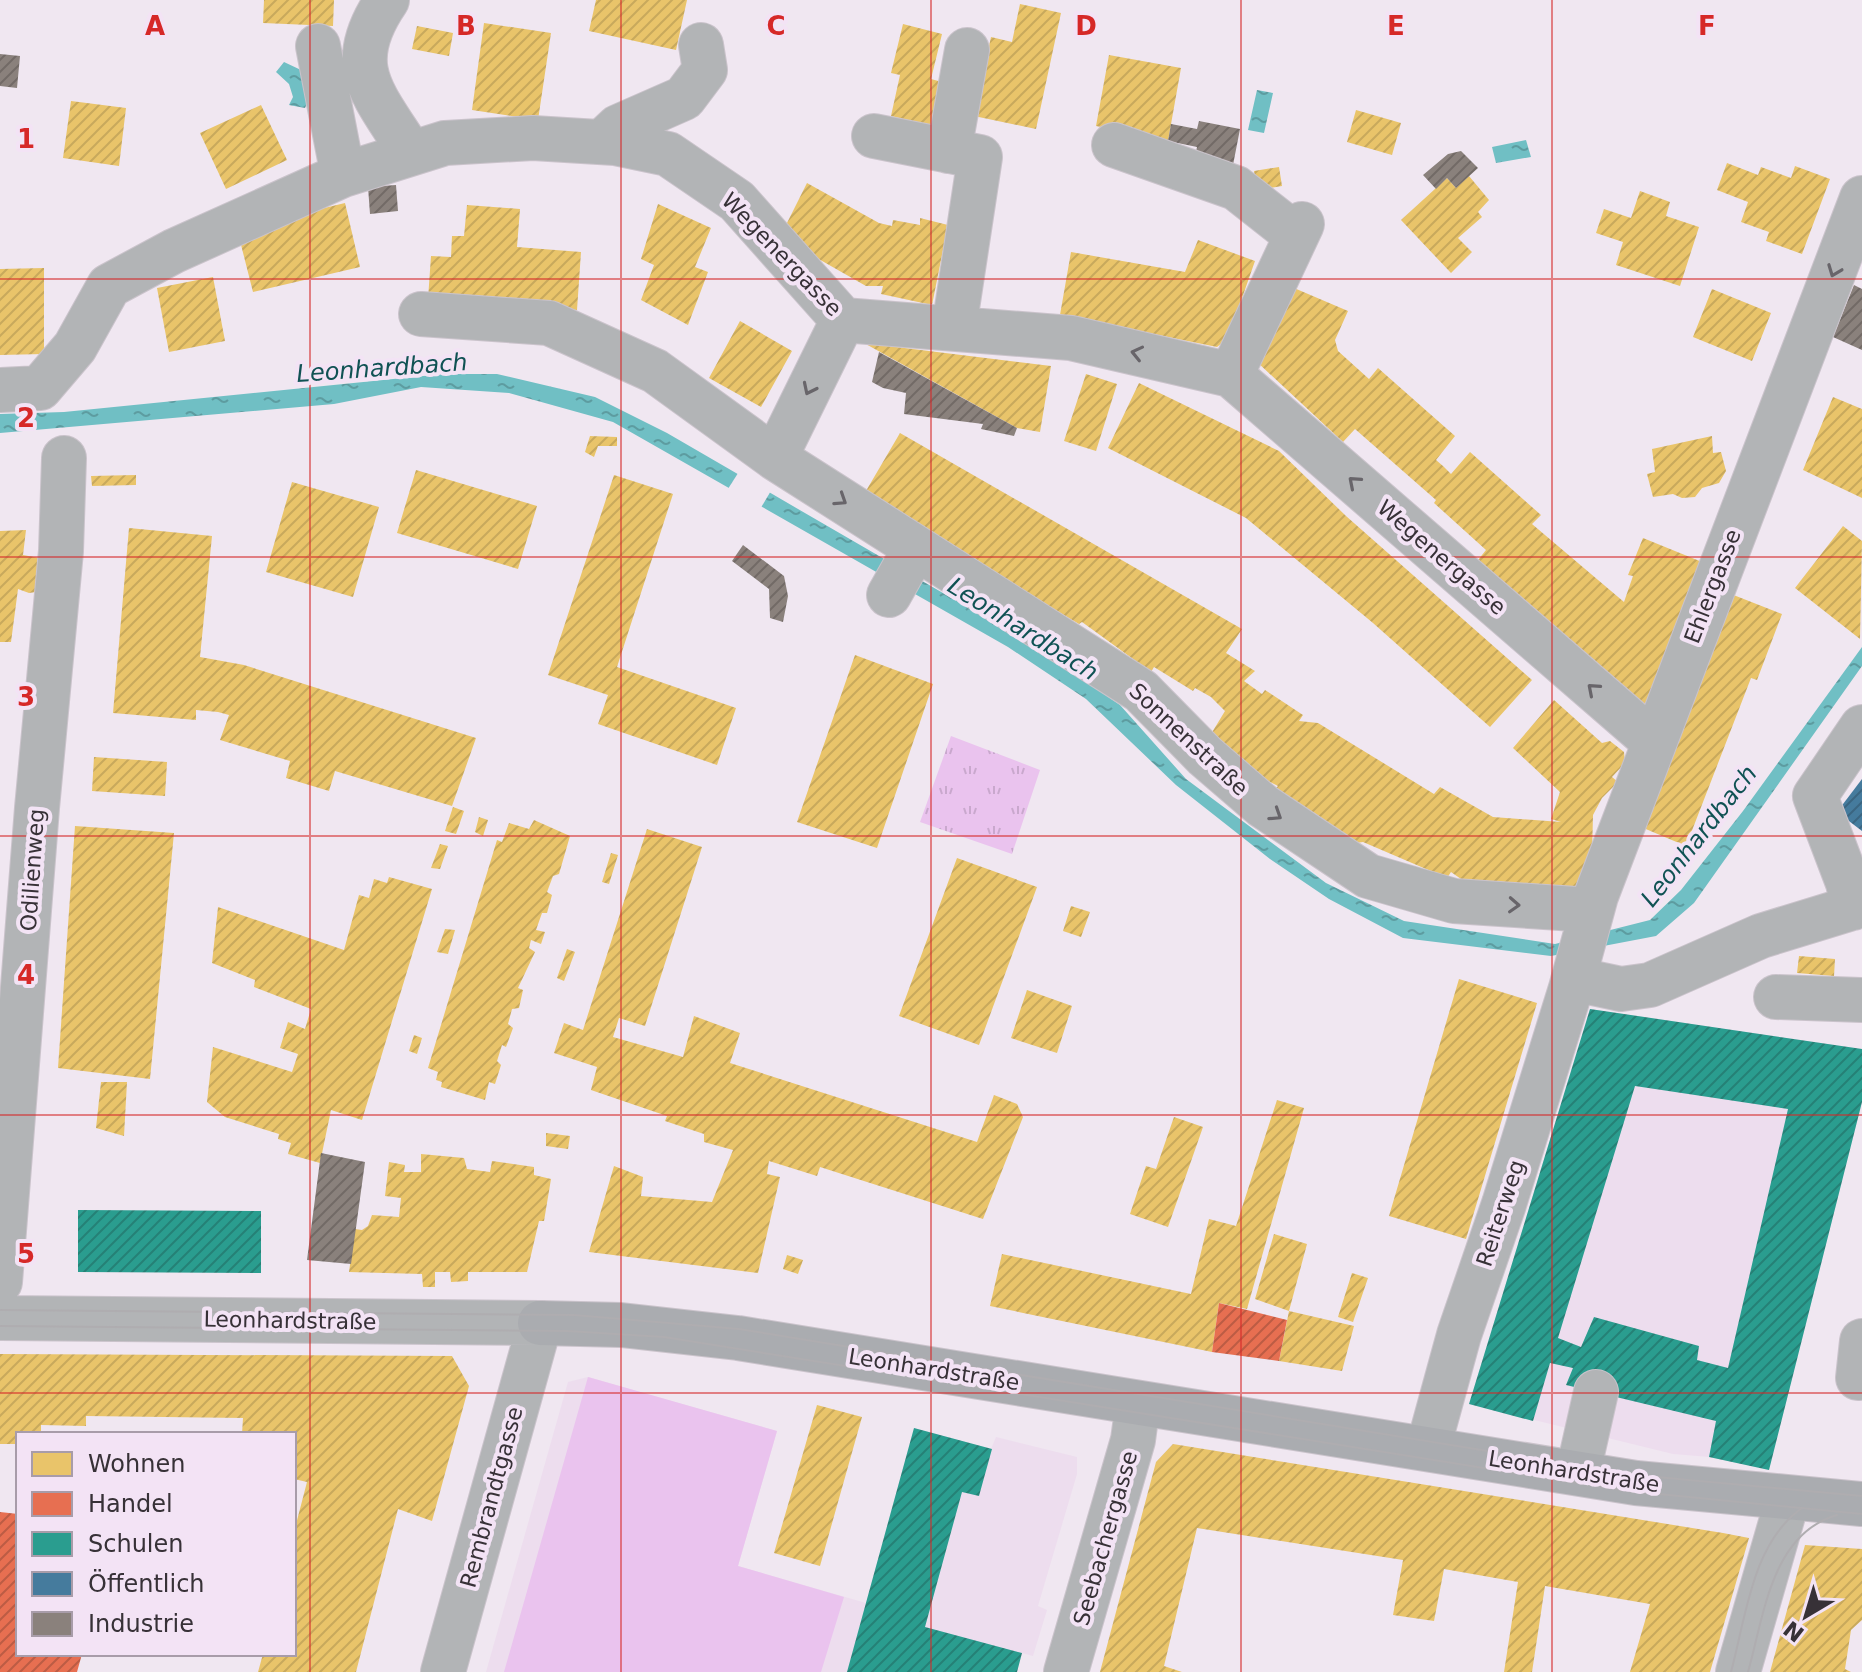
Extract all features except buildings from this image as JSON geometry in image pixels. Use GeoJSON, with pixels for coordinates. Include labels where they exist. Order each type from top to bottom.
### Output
{"type":"FeatureCollection","features":[{"type":"Feature","properties":{"kind":"main road","name":"Leonhardstraße"},"geometry":{"type":"LineString","coordinates":[[540,1323],[621,1325],[738,1338],[1636,1483],[1862,1504]]}},
{"type":"Feature","properties":{"kind":"street"},"geometry":{"type":"LineString","coordinates":[[387,0],[368,27],[362,60],[378,100],[410,152]]}},
{"type":"Feature","properties":{"kind":"street"},"geometry":{"type":"LineString","coordinates":[[602,142],[618,127],[684,98],[705,70],[701,45]]}},
{"type":"Feature","properties":{"kind":"street"},"geometry":{"type":"LineString","coordinates":[[318,46],[343,175]]}},
{"type":"Feature","properties":{"kind":"street"},"geometry":{"type":"LineString","coordinates":[[949,151],[967,50]]}},
{"type":"Feature","properties":{"kind":"street"},"geometry":{"type":"LineString","coordinates":[[874,136],[980,157],[954,328]]}},
{"type":"Feature","properties":{"kind":"street","name":"Wegenergasse"},"geometry":{"type":"LineString","coordinates":[[20,389],[75,347],[109,286],[174,251],[343,175],[445,143],[602,142],[668,154],[737,201],[843,320],[1071,338],[1231,375],[1652,740]]}},
{"type":"Feature","properties":{"kind":"street"},"geometry":{"type":"LineString","coordinates":[[1114,145],[1236,188],[1299,229],[1231,375]]}},
{"type":"Feature","properties":{"kind":"street","name":"Ehlergasse"},"geometry":{"type":"LineString","coordinates":[[1583,943],[1652,740],[1862,198]]}},
{"type":"Feature","properties":{"kind":"street","name":"Sonnenstraße"},"geometry":{"type":"LineString","coordinates":[[421,314],[549,323],[655,371],[775,458],[904,568],[1048,628],[1141,691],[1205,756],[1263,806],[1368,876],[1583,943],[1621,989],[1650,985],[1761,936],[1858,906]]}},
{"type":"Feature","properties":{"kind":"street"},"geometry":{"type":"LineString","coordinates":[[775,458],[843,320]]}},
{"type":"Feature","properties":{"kind":"street","name":"Odilienweg"},"geometry":{"type":"LineString","coordinates":[[0,1282],[36,817],[61,551],[64,458]]}},
{"type":"Feature","properties":{"kind":"street"},"geometry":{"type":"LineString","coordinates":[[1858,906],[1815,796],[1862,727]]}},
{"type":"Feature","properties":{"kind":"street","name":"Reiterweg"},"geometry":{"type":"LineString","coordinates":[[1428,1448],[1459,1335],[1504,1204],[1583,943]]}},
{"type":"Feature","properties":{"kind":"street"},"geometry":{"type":"LineString","coordinates":[[1776,997],[1862,1000]]}},
{"type":"Feature","properties":{"kind":"street","name":"Leonhardstraße"},"geometry":{"type":"LineString","coordinates":[[0,1318],[540,1323]]}},
{"type":"Feature","properties":{"kind":"street","name":"Rembrandtgasse"},"geometry":{"type":"LineString","coordinates":[[443,1672],[540,1323]]}},
{"type":"Feature","properties":{"kind":"street"},"geometry":{"type":"LineString","coordinates":[[1578,1472],[1596,1392]]}},
{"type":"Feature","properties":{"kind":"street","name":"Seebachergasse"},"geometry":{"type":"LineString","coordinates":[[1066,1672],[1133,1440],[1138,1403]]}},
{"type":"Feature","properties":{"kind":"street"},"geometry":{"type":"LineString","coordinates":[[1738,1672],[1788,1498]]}},
{"type":"Feature","properties":{"kind":"shaded area"},"geometry":{"type":"Polygon","coordinates":[[[1590,1009],[1862,1049],[1862,1102],[1769,1470],[1710,1457],[1673,1454],[1469,1404],[1590,1009]]]}},
{"type":"Feature","properties":{"kind":"shaded area"},"geometry":{"type":"Polygon","coordinates":[[[588,1377],[777,1431],[738,1566],[866,1603],[914,1428],[991,1449],[996,1437],[1077,1457],[1077,1474],[1038,1606],[1047,1610],[1033,1656],[1022,1653],[1017,1672],[486,1672],[568,1382],[588,1377]]]}},
{"type":"Feature","properties":{"kind":"green space"},"geometry":{"type":"Polygon","coordinates":[[[951,736],[1040,770],[1012,854],[920,822],[951,736]]]}},
{"type":"Feature","properties":{"kind":"green space"},"geometry":{"type":"Polygon","coordinates":[[[588,1377],[777,1431],[738,1566],[844,1597],[821,1672],[504,1672],[588,1377]]]}},
{"type":"Feature","properties":{"kind":"water"},"geometry":{"type":"Polygon","coordinates":[[[284,62],[301,70],[309,99],[305,108],[289,105],[293,97],[289,84],[276,72],[284,62]]]}},
{"type":"Feature","properties":{"kind":"water"},"geometry":{"type":"Polygon","coordinates":[[[1257,90],[1273,93],[1264,133],[1248,130],[1257,90]]]}},
{"type":"Feature","properties":{"kind":"water"},"geometry":{"type":"Polygon","coordinates":[[[1526,140],[1531,157],[1496,163],[1492,147],[1526,140]]]}},
{"type":"Feature","properties":{"kind":"water","name":"Leonhardbach"},"geometry":{"type":"Polygon","coordinates":[[[443,374],[497,374],[595,397],[667,433],[1029,643],[1120,705],[1186,779],[1326,883],[1404,921],[1555,944],[1650,920],[1681,890],[1743,811],[1862,647],[1862,666],[1694,903],[1656,936],[1551,956],[1403,938],[1329,899],[1270,859],[1176,785],[1086,699],[1008,647],[613,422],[509,393],[421,387],[334,404],[0,433],[0,414],[64,412],[443,374]]]}},
{"type":"Feature","properties":{"kind":"pier"},"geometry":{"type":"Polygon","coordinates":[[[740,470],[772,489],[759,511],[726,492],[740,470]]]}},
{"type":"Feature","properties":{"kind":"tram line"},"geometry":{"type":"LineString","coordinates":[[0,1310],[574,1315],[739,1329],[1635,1475],[1862,1496]]}},
{"type":"Feature","properties":{"kind":"tram line"},"geometry":{"type":"LineString","coordinates":[[0,1326],[567,1331],[664,1337],[1628,1491],[1862,1514]]}},
{"type":"Feature","properties":{"kind":"tram line"},"geometry":{"type":"LineString","coordinates":[[1731,1672],[1753,1582],[1762,1561],[1785,1523],[1802,1508]]}},
{"type":"Feature","properties":{"kind":"tram line"},"geometry":{"type":"LineString","coordinates":[[1748,1672],[1766,1603],[1784,1558],[1815,1525],[1837,1515]]}}]}
